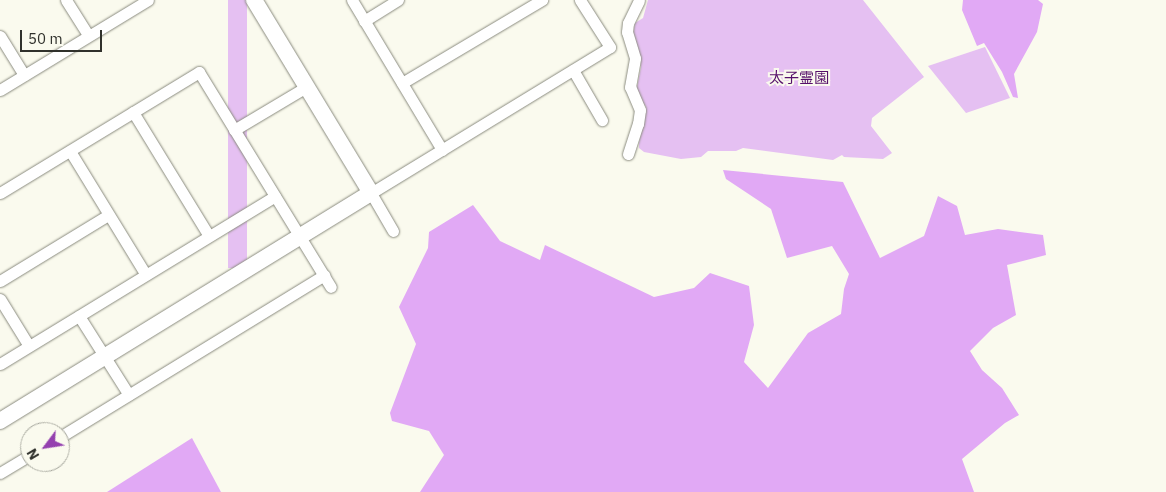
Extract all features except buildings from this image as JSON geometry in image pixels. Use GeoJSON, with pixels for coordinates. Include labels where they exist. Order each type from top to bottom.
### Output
{"type":"FeatureCollection","features":[{"type":"Feature","properties":{"kind":"street"},"geometry":{"type":"LineString","coordinates":[[66,0],[88,35]]}},
{"type":"Feature","properties":{"kind":"street"},"geometry":{"type":"LineString","coordinates":[[0,90],[148,0]]}},
{"type":"Feature","properties":{"kind":"street"},"geometry":{"type":"LineString","coordinates":[[254,0],[393,231]]}},
{"type":"Feature","properties":{"kind":"street"},"geometry":{"type":"LineString","coordinates":[[352,0],[442,150]]}},
{"type":"Feature","properties":{"kind":"street"},"geometry":{"type":"LineString","coordinates":[[364,21],[398,0]]}},
{"type":"Feature","properties":{"kind":"street"},"geometry":{"type":"LineString","coordinates":[[402,83],[542,0]]}},
{"type":"Feature","properties":{"kind":"street"},"geometry":{"type":"LineString","coordinates":[[580,0],[610,47]]}},
{"type":"Feature","properties":{"kind":"street"},"geometry":{"type":"LineString","coordinates":[[628,154],[638,124],[640,110],[630,86],[635,58],[628,40],[628,23],[638,0]]}},
{"type":"Feature","properties":{"kind":"street"},"geometry":{"type":"LineString","coordinates":[[0,36],[24,75]]}},
{"type":"Feature","properties":{"kind":"street"},"geometry":{"type":"LineString","coordinates":[[0,421],[610,47],[628,40]]}},
{"type":"Feature","properties":{"kind":"street"},"geometry":{"type":"LineString","coordinates":[[573,70],[602,120]]}},
{"type":"Feature","properties":{"kind":"street"},"geometry":{"type":"LineString","coordinates":[[0,193],[199,72],[331,287]]}},
{"type":"Feature","properties":{"kind":"street"},"geometry":{"type":"LineString","coordinates":[[234,130],[306,87]]}},
{"type":"Feature","properties":{"kind":"street"},"geometry":{"type":"LineString","coordinates":[[133,112],[209,236]]}},
{"type":"Feature","properties":{"kind":"street"},"geometry":{"type":"LineString","coordinates":[[70,150],[146,275]]}},
{"type":"Feature","properties":{"kind":"street"},"geometry":{"type":"LineString","coordinates":[[0,364],[275,196]]}},
{"type":"Feature","properties":{"kind":"street"},"geometry":{"type":"LineString","coordinates":[[0,281],[108,215]]}},
{"type":"Feature","properties":{"kind":"street"},"geometry":{"type":"LineString","coordinates":[[70,431],[324,275]]}},
{"type":"Feature","properties":{"kind":"street"},"geometry":{"type":"LineString","coordinates":[[0,299],[29,346]]}},
{"type":"Feature","properties":{"kind":"street"},"geometry":{"type":"LineString","coordinates":[[79,316],[129,395]]}},
{"type":"Feature","properties":{"kind":"street"},"geometry":{"type":"LineString","coordinates":[[0,473],[20,461]]}},
{"type":"Feature","properties":{"kind":"green space"},"geometry":{"type":"Polygon","coordinates":[[[228,0],[247,0],[247,268],[228,268],[228,0]]]}},
{"type":"Feature","properties":{"kind":"green space","name":"太子霊園"},"geometry":{"type":"Polygon","coordinates":[[[648,0],[863,0],[924,77],[872,118],[871,126],[892,153],[883,159],[844,157],[842,155],[833,160],[743,148],[736,151],[708,151],[701,157],[681,159],[644,152],[639,148],[639,143],[646,107],[636,92],[641,67],[633,33],[635,23],[643,18],[648,0]]]}},
{"type":"Feature","properties":{"kind":"green space"},"geometry":{"type":"Polygon","coordinates":[[[985,47],[1010,98],[966,113],[928,66],[985,47]]]}},
{"type":"Feature","properties":{"kind":"shaded area"},"geometry":{"type":"Polygon","coordinates":[[[963,0],[1038,0],[1043,4],[1037,32],[1014,74],[1018,98],[1013,97],[1002,72],[984,43],[977,46],[962,10],[963,0]]]}},
{"type":"Feature","properties":{"kind":"shaded area"},"geometry":{"type":"Polygon","coordinates":[[[723,170],[843,182],[880,258],[924,236],[938,196],[957,206],[965,235],[998,229],[1043,235],[1046,255],[1007,265],[1016,315],[993,328],[970,351],[982,370],[1002,388],[1019,415],[1005,423],[962,459],[974,492],[420,492],[444,455],[429,431],[392,421],[390,413],[416,344],[399,307],[428,248],[429,232],[473,205],[500,241],[540,260],[545,245],[654,297],[694,288],[710,273],[749,286],[754,325],[744,362],[768,388],[808,333],[841,314],[844,289],[849,274],[832,246],[787,258],[771,209],[726,179],[723,170]]]}},
{"type":"Feature","properties":{"kind":"shaded area"},"geometry":{"type":"Polygon","coordinates":[[[192,438],[221,492],[107,492],[192,438]]]}}]}
